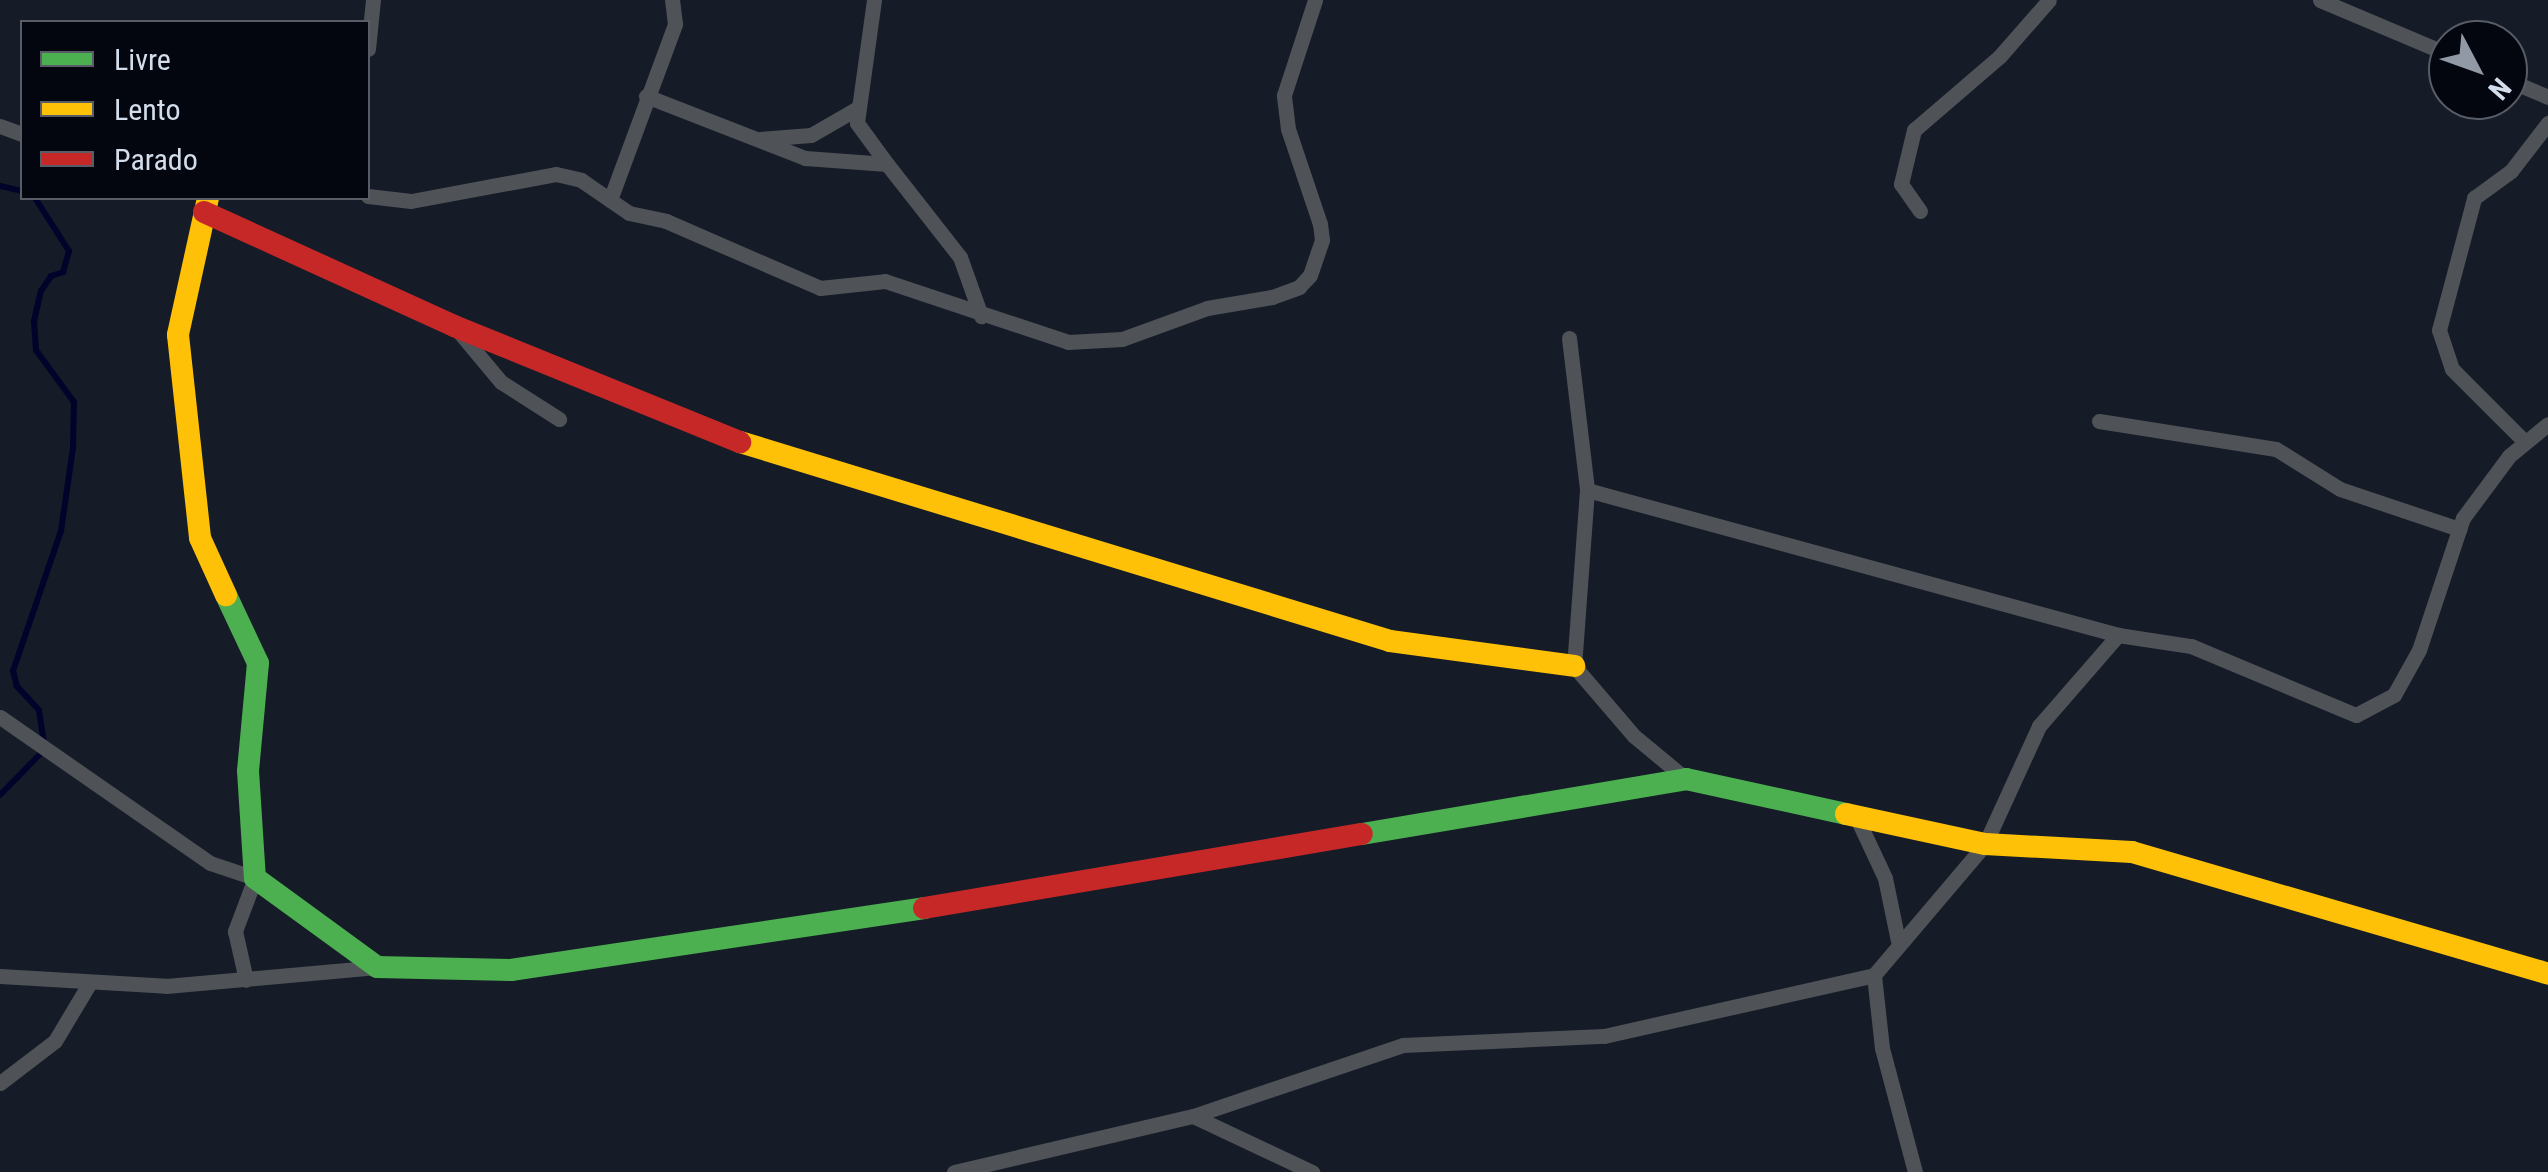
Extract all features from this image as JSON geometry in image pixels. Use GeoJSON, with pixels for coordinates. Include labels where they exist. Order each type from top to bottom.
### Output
{"type":"FeatureCollection","features":[{"type":"Feature","properties":{"kind":"street"},"geometry":{"type":"LineString","coordinates":[[370,29],[373,0]]}},
{"type":"Feature","properties":{"kind":"street"},"geometry":{"type":"LineString","coordinates":[[610,200],[674,24],[672,0]]}},
{"type":"Feature","properties":{"kind":"street"},"geometry":{"type":"LineString","coordinates":[[874,0],[858,108],[862,134],[960,256],[980,316]]}},
{"type":"Feature","properties":{"kind":"street"},"geometry":{"type":"LineString","coordinates":[[370,196],[411,201],[556,174],[580,180],[610,200],[820,288],[885,281],[980,316],[1068,342],[1097,343],[1299,287],[1322,240],[1284,95],[1314,0]]}},
{"type":"Feature","properties":{"kind":"street"},"geometry":{"type":"LineString","coordinates":[[1920,211],[1902,184],[1914,130],[2000,56],[2049,0]]}},
{"type":"Feature","properties":{"kind":"street"},"geometry":{"type":"LineString","coordinates":[[2320,0],[2428,46]]}},
{"type":"Feature","properties":{"kind":"street"},"geometry":{"type":"LineString","coordinates":[[646,96],[805,158],[887,164]]}},
{"type":"Feature","properties":{"kind":"street"},"geometry":{"type":"LineString","coordinates":[[756,140],[811,136],[858,108]]}},
{"type":"Feature","properties":{"kind":"street"},"geometry":{"type":"LineString","coordinates":[[2524,440],[2452,370],[2439,330],[2474,198],[2511,171],[2548,124]]}},
{"type":"Feature","properties":{"kind":"street"},"geometry":{"type":"LineString","coordinates":[[246,980],[235,931],[254,878],[248,771],[258,663],[200,538],[178,335],[206,205],[454,326],[746,445],[1180,581],[1390,641],[1574,666],[1634,736],[1686,779]]}},
{"type":"Feature","properties":{"kind":"street"},"geometry":{"type":"LineString","coordinates":[[454,326],[501,382],[559,419]]}},
{"type":"Feature","properties":{"kind":"street"},"geometry":{"type":"LineString","coordinates":[[1569,338],[1587,490],[1574,666]]}},
{"type":"Feature","properties":{"kind":"street"},"geometry":{"type":"LineString","coordinates":[[2099,422],[2276,449],[2340,489],[2458,529]]}},
{"type":"Feature","properties":{"kind":"street"},"geometry":{"type":"LineString","coordinates":[[1587,490],[2118,635],[2191,646],[2248,665],[2336,710],[2356,715],[2376,710],[2394,695],[2419,650],[2458,529],[2524,440],[2548,424]]}},
{"type":"Feature","properties":{"kind":"street"},"geometry":{"type":"LineString","coordinates":[[1914,1172],[1882,1048],[1874,975],[1898,941],[1985,844],[2039,726],[2118,635]]}},
{"type":"Feature","properties":{"kind":"street"},"geometry":{"type":"LineString","coordinates":[[0,718],[210,864],[254,878],[378,967]]}},
{"type":"Feature","properties":{"kind":"street"},"geometry":{"type":"LineString","coordinates":[[0,976],[89,984],[246,980],[378,967],[512,970],[834,923],[1686,779],[1853,810],[1985,844],[2132,852],[2548,974]]}},
{"type":"Feature","properties":{"kind":"street"},"geometry":{"type":"LineString","coordinates":[[1853,810],[1885,878],[1898,941]]}},
{"type":"Feature","properties":{"kind":"street"},"geometry":{"type":"LineString","coordinates":[[954,1172],[1193,1116],[1403,1045],[1604,1036],[1874,975]]}},
{"type":"Feature","properties":{"kind":"street"},"geometry":{"type":"LineString","coordinates":[[0,1083],[55,1041],[89,984]]}},
{"type":"Feature","properties":{"kind":"street"},"geometry":{"type":"LineString","coordinates":[[1193,1116],[1312,1172]]}},
{"type":"Feature","properties":{"kind":"waterway"},"geometry":{"type":"LineString","coordinates":[[0,186],[20,191]]}},
{"type":"Feature","properties":{"kind":"waterway"},"geometry":{"type":"LineString","coordinates":[[0,795],[45,749],[39,710],[17,686],[13,671],[61,531],[73,448],[74,402],[36,350],[34,321],[41,291],[51,276],[63,272],[69,251],[36,200]]}},
{"type":"Feature","properties":{"kind":"traffic: fast"},"geometry":{"type":"LineString","coordinates":[[226,595],[258,663],[248,771],[255,878],[377,967],[511,970],[924,908]]}},
{"type":"Feature","properties":{"kind":"traffic: fast"},"geometry":{"type":"LineString","coordinates":[[1362,834],[1686,779],[1846,814]]}},
{"type":"Feature","properties":{"kind":"traffic: slow"},"geometry":{"type":"LineString","coordinates":[[208,200],[178,335],[200,538],[226,595]]}},
{"type":"Feature","properties":{"kind":"traffic: slow"},"geometry":{"type":"LineString","coordinates":[[740,442],[1390,641],[1574,666]]}},
{"type":"Feature","properties":{"kind":"traffic: slow"},"geometry":{"type":"LineString","coordinates":[[1846,814],[1985,844],[2132,852],[2548,974]]}},
{"type":"Feature","properties":{"kind":"traffic: jam"},"geometry":{"type":"LineString","coordinates":[[204,212],[454,326],[740,442]]}},
{"type":"Feature","properties":{"kind":"traffic: jam"},"geometry":{"type":"LineString","coordinates":[[924,908],[1362,834]]}}]}
